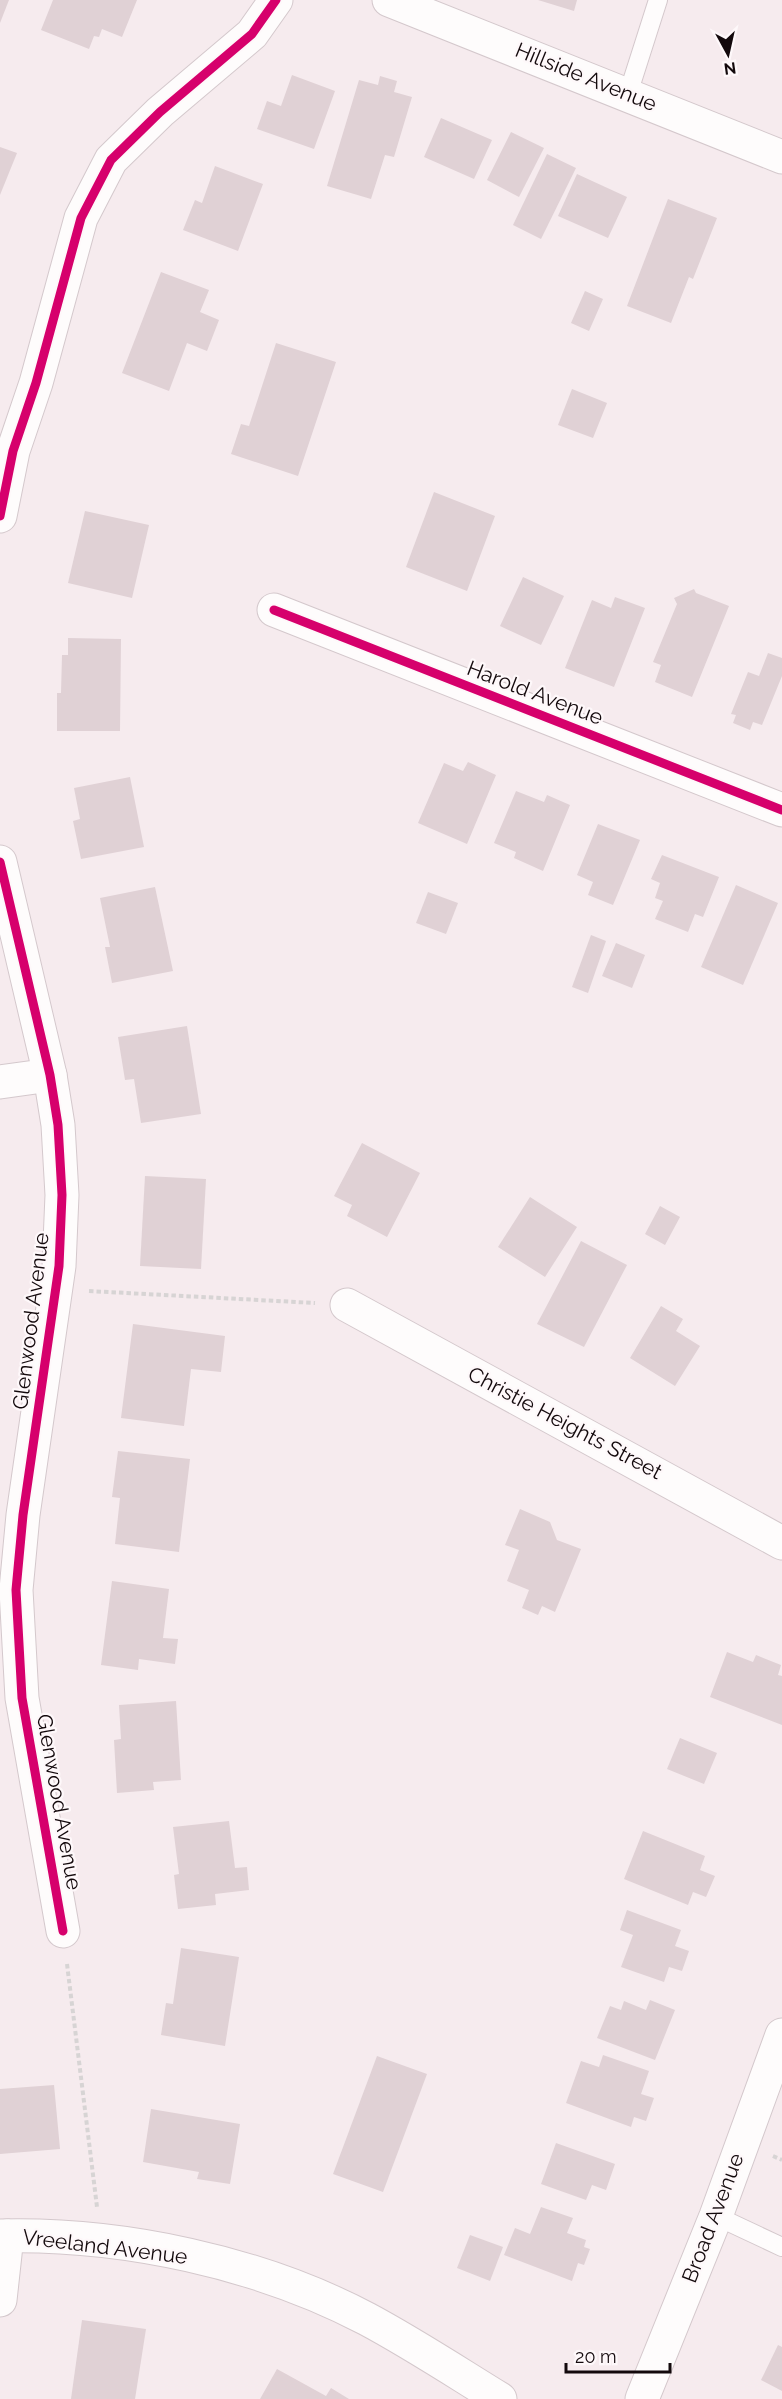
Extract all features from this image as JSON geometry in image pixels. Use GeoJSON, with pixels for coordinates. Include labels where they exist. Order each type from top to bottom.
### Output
{"type":"FeatureCollection","features":[{"type":"Feature","properties":{"kind":"street"},"geometry":{"type":"LineString","coordinates":[[0,516],[13,451],[36,383],[81,218],[111,160],[160,112],[252,34],[276,0]]}},
{"type":"Feature","properties":{"kind":"street","name":"Hillside Avenue"},"geometry":{"type":"LineString","coordinates":[[389,0],[782,157]]}},
{"type":"Feature","properties":{"kind":"street","name":"Harold Avenue"},"geometry":{"type":"LineString","coordinates":[[274,610],[782,810]]}},
{"type":"Feature","properties":{"kind":"street","name":"Glenwood Avenue"},"geometry":{"type":"LineString","coordinates":[[0,862],[50,1075],[58,1125],[62,1196],[56,1289],[12,1513],[18,1665],[63,1931]]}},
{"type":"Feature","properties":{"kind":"street"},"geometry":{"type":"LineString","coordinates":[[0,1082],[50,1075]]}},
{"type":"Feature","properties":{"kind":"street","name":"Christie Heights Street"},"geometry":{"type":"LineString","coordinates":[[347,1305],[782,1543]]}},
{"type":"Feature","properties":{"kind":"street","name":"Broad Avenue"},"geometry":{"type":"LineString","coordinates":[[642,2399],[716,2216],[782,2035]]}},
{"type":"Feature","properties":{"kind":"street"},"geometry":{"type":"LineString","coordinates":[[0,2300],[4,2236]]}},
{"type":"Feature","properties":{"kind":"street","name":"Vreeland Avenue"},"geometry":{"type":"LineString","coordinates":[[4,2236],[101,2242],[171,2252],[223,2264],[296,2288],[366,2319],[500,2399]]}},
{"type":"Feature","properties":{"kind":"lane"},"geometry":{"type":"LineString","coordinates":[[628,94],[658,0]]}},
{"type":"Feature","properties":{"kind":"lane"},"geometry":{"type":"LineString","coordinates":[[716,2216],[782,2247]]}},
{"type":"Feature","properties":{"kind":"path"},"geometry":{"type":"LineString","coordinates":[[56,1289],[347,1305]]}},
{"type":"Feature","properties":{"kind":"path"},"geometry":{"type":"LineString","coordinates":[[63,1931],[101,2242]]}},
{"type":"Feature","properties":{"kind":"building"},"geometry":{"type":"Polygon","coordinates":[[[0,0],[9,0],[0,23],[0,0]]]}},
{"type":"Feature","properties":{"kind":"building"},"geometry":{"type":"Polygon","coordinates":[[[53,0],[137,0],[122,37],[102,29],[99,37],[94,36],[89,49],[41,30],[53,0]]]}},
{"type":"Feature","properties":{"kind":"building"},"geometry":{"type":"Polygon","coordinates":[[[538,0],[577,0],[574,11],[538,0]]]}},
{"type":"Feature","properties":{"kind":"building"},"geometry":{"type":"Polygon","coordinates":[[[292,75],[335,91],[314,149],[257,129],[267,101],[281,106],[292,75]]]}},
{"type":"Feature","properties":{"kind":"building"},"geometry":{"type":"Polygon","coordinates":[[[380,76],[397,81],[394,92],[412,97],[394,157],[385,155],[371,199],[327,186],[359,80],[378,85],[380,76]]]}},
{"type":"Feature","properties":{"kind":"building"},"geometry":{"type":"Polygon","coordinates":[[[441,118],[492,140],[474,179],[424,157],[441,118]]]}},
{"type":"Feature","properties":{"kind":"building"},"geometry":{"type":"Polygon","coordinates":[[[511,132],[544,148],[519,197],[487,180],[511,132]]]}},
{"type":"Feature","properties":{"kind":"building"},"geometry":{"type":"Polygon","coordinates":[[[0,147],[17,153],[0,195],[0,147]]]}},
{"type":"Feature","properties":{"kind":"building"},"geometry":{"type":"Polygon","coordinates":[[[547,154],[576,168],[541,239],[513,225],[547,154]]]}},
{"type":"Feature","properties":{"kind":"building"},"geometry":{"type":"Polygon","coordinates":[[[215,166],[263,184],[238,251],[183,230],[195,200],[202,203],[215,166]]]}},
{"type":"Feature","properties":{"kind":"building"},"geometry":{"type":"Polygon","coordinates":[[[577,174],[627,197],[608,238],[558,216],[577,174]]]}},
{"type":"Feature","properties":{"kind":"building"},"geometry":{"type":"Polygon","coordinates":[[[668,199],[717,218],[693,279],[689,277],[671,323],[627,306],[668,199]]]}},
{"type":"Feature","properties":{"kind":"building"},"geometry":{"type":"Polygon","coordinates":[[[161,272],[209,290],[200,312],[219,320],[207,351],[187,343],[169,391],[122,373],[161,272]]]}},
{"type":"Feature","properties":{"kind":"building"},"geometry":{"type":"Polygon","coordinates":[[[585,291],[603,299],[589,331],[571,323],[585,291]]]}},
{"type":"Feature","properties":{"kind":"building"},"geometry":{"type":"Polygon","coordinates":[[[276,343],[336,362],[298,476],[231,454],[241,424],[249,426],[276,343]]]}},
{"type":"Feature","properties":{"kind":"building"},"geometry":{"type":"Polygon","coordinates":[[[572,389],[607,403],[593,438],[558,425],[572,389]]]}},
{"type":"Feature","properties":{"kind":"building"},"geometry":{"type":"Polygon","coordinates":[[[434,492],[495,516],[467,591],[406,567],[434,492]]]}},
{"type":"Feature","properties":{"kind":"building"},"geometry":{"type":"Polygon","coordinates":[[[85,511],[149,525],[132,598],[68,583],[85,511]]]}},
{"type":"Feature","properties":{"kind":"building"},"geometry":{"type":"Polygon","coordinates":[[[523,577],[564,596],[541,645],[500,626],[523,577]]]}},
{"type":"Feature","properties":{"kind":"building"},"geometry":{"type":"Polygon","coordinates":[[[694,589],[696,593],[729,606],[692,697],[655,682],[661,665],[653,662],[677,604],[674,598],[694,589]]]}},
{"type":"Feature","properties":{"kind":"building"},"geometry":{"type":"Polygon","coordinates":[[[615,597],[645,608],[614,687],[565,668],[592,600],[611,608],[615,597]]]}},
{"type":"Feature","properties":{"kind":"building"},"geometry":{"type":"Polygon","coordinates":[[[68,638],[121,639],[120,731],[57,731],[57,693],[61,693],[62,655],[68,655],[68,638]]]}},
{"type":"Feature","properties":{"kind":"building"},"geometry":{"type":"Polygon","coordinates":[[[768,653],[782,658],[782,676],[762,725],[753,722],[750,730],[733,723],[736,715],[731,714],[748,672],[759,676],[768,653]]]}},
{"type":"Feature","properties":{"kind":"building"},"geometry":{"type":"Polygon","coordinates":[[[468,762],[496,775],[467,844],[418,823],[444,763],[463,771],[468,762]]]}},
{"type":"Feature","properties":{"kind":"building"},"geometry":{"type":"Polygon","coordinates":[[[130,777],[144,847],[81,859],[73,821],[80,819],[74,788],[130,777]]]}},
{"type":"Feature","properties":{"kind":"building"},"geometry":{"type":"Polygon","coordinates":[[[516,791],[544,802],[547,795],[570,805],[543,871],[514,858],[516,852],[494,843],[516,791]]]}},
{"type":"Feature","properties":{"kind":"building"},"geometry":{"type":"Polygon","coordinates":[[[598,824],[640,840],[613,905],[588,895],[593,882],[577,875],[598,824]]]}},
{"type":"Feature","properties":{"kind":"building"},"geometry":{"type":"Polygon","coordinates":[[[662,855],[719,877],[703,917],[695,914],[688,932],[655,919],[663,901],[655,898],[660,883],[651,879],[662,855]]]}},
{"type":"Feature","properties":{"kind":"building"},"geometry":{"type":"Polygon","coordinates":[[[736,885],[778,903],[743,985],[701,967],[736,885]]]}},
{"type":"Feature","properties":{"kind":"building"},"geometry":{"type":"Polygon","coordinates":[[[155,887],[173,971],[112,983],[105,947],[110,947],[100,898],[155,887]]]}},
{"type":"Feature","properties":{"kind":"building"},"geometry":{"type":"Polygon","coordinates":[[[428,892],[458,903],[446,934],[416,923],[428,892]]]}},
{"type":"Feature","properties":{"kind":"building"},"geometry":{"type":"Polygon","coordinates":[[[591,935],[606,941],[588,993],[572,987],[591,935]]]}},
{"type":"Feature","properties":{"kind":"building"},"geometry":{"type":"Polygon","coordinates":[[[616,943],[645,955],[632,988],[602,976],[616,943]]]}},
{"type":"Feature","properties":{"kind":"building"},"geometry":{"type":"Polygon","coordinates":[[[187,1026],[201,1114],[141,1123],[134,1079],[125,1080],[118,1037],[187,1026]]]}},
{"type":"Feature","properties":{"kind":"building"},"geometry":{"type":"Polygon","coordinates":[[[362,1143],[420,1173],[387,1237],[347,1216],[352,1205],[334,1196],[362,1143]]]}},
{"type":"Feature","properties":{"kind":"building"},"geometry":{"type":"Polygon","coordinates":[[[145,1176],[206,1179],[201,1269],[140,1266],[145,1176]]]}},
{"type":"Feature","properties":{"kind":"building"},"geometry":{"type":"Polygon","coordinates":[[[530,1197],[577,1227],[545,1277],[498,1247],[530,1197]]]}},
{"type":"Feature","properties":{"kind":"building"},"geometry":{"type":"Polygon","coordinates":[[[660,1206],[680,1217],[665,1245],[645,1234],[660,1206]]]}},
{"type":"Feature","properties":{"kind":"building"},"geometry":{"type":"Polygon","coordinates":[[[581,1241],[627,1265],[584,1347],[537,1324],[581,1241]]]}},
{"type":"Feature","properties":{"kind":"building"},"geometry":{"type":"Polygon","coordinates":[[[661,1306],[683,1319],[676,1331],[700,1346],[675,1386],[630,1358],[661,1306]]]}},
{"type":"Feature","properties":{"kind":"building"},"geometry":{"type":"Polygon","coordinates":[[[133,1324],[225,1336],[221,1372],[191,1369],[184,1426],[121,1418],[133,1324]]]}},
{"type":"Feature","properties":{"kind":"building"},"geometry":{"type":"Polygon","coordinates":[[[118,1451],[190,1459],[179,1552],[115,1544],[120,1498],[112,1497],[118,1451]]]}},
{"type":"Feature","properties":{"kind":"building"},"geometry":{"type":"Polygon","coordinates":[[[520,1509],[550,1522],[557,1540],[581,1549],[555,1612],[542,1606],[538,1615],[522,1608],[529,1590],[507,1581],[519,1550],[505,1545],[520,1509]]]}},
{"type":"Feature","properties":{"kind":"building"},"geometry":{"type":"Polygon","coordinates":[[[112,1581],[169,1589],[163,1638],[178,1639],[175,1664],[139,1659],[138,1670],[101,1665],[112,1581]]]}},
{"type":"Feature","properties":{"kind":"building"},"geometry":{"type":"Polygon","coordinates":[[[727,1652],[753,1662],[756,1655],[781,1665],[778,1675],[782,1676],[782,1725],[710,1697],[727,1652]]]}},
{"type":"Feature","properties":{"kind":"building"},"geometry":{"type":"Polygon","coordinates":[[[176,1701],[181,1780],[153,1782],[154,1790],[117,1793],[114,1740],[121,1739],[119,1705],[176,1701]]]}},
{"type":"Feature","properties":{"kind":"building"},"geometry":{"type":"Polygon","coordinates":[[[680,1738],[717,1753],[704,1784],[667,1769],[680,1738]]]}},
{"type":"Feature","properties":{"kind":"building"},"geometry":{"type":"Polygon","coordinates":[[[229,1821],[235,1868],[247,1867],[249,1890],[215,1894],[216,1905],[178,1909],[174,1875],[179,1874],[173,1827],[229,1821]]]}},
{"type":"Feature","properties":{"kind":"building"},"geometry":{"type":"Polygon","coordinates":[[[643,1831],[705,1856],[700,1870],[715,1876],[706,1897],[693,1892],[688,1905],[624,1879],[643,1831]]]}},
{"type":"Feature","properties":{"kind":"building"},"geometry":{"type":"Polygon","coordinates":[[[627,1910],[681,1930],[675,1946],[689,1951],[682,1971],[669,1967],[664,1982],[621,1967],[633,1935],[620,1930],[627,1910]]]}},
{"type":"Feature","properties":{"kind":"building"},"geometry":{"type":"Polygon","coordinates":[[[181,1948],[239,1957],[225,2046],[161,2035],[166,2003],[173,2004],[181,1948]]]}},
{"type":"Feature","properties":{"kind":"building"},"geometry":{"type":"Polygon","coordinates":[[[650,2000],[675,2010],[655,2060],[597,2038],[610,2006],[621,2010],[624,2001],[646,2010],[650,2000]]]}},
{"type":"Feature","properties":{"kind":"building"},"geometry":{"type":"Polygon","coordinates":[[[603,2055],[649,2071],[641,2094],[654,2098],[646,2121],[634,2117],[631,2127],[566,2103],[581,2061],[599,2067],[603,2055]]]}},
{"type":"Feature","properties":{"kind":"building"},"geometry":{"type":"Polygon","coordinates":[[[377,2056],[427,2074],[383,2192],[333,2174],[377,2056]]]}},
{"type":"Feature","properties":{"kind":"building"},"geometry":{"type":"Polygon","coordinates":[[[54,2085],[60,2149],[0,2154],[0,2089],[54,2085]]]}},
{"type":"Feature","properties":{"kind":"building"},"geometry":{"type":"Polygon","coordinates":[[[151,2109],[240,2124],[230,2184],[197,2179],[199,2172],[143,2162],[151,2109]]]}},
{"type":"Feature","properties":{"kind":"building"},"geometry":{"type":"Polygon","coordinates":[[[556,2143],[615,2164],[606,2190],[592,2185],[586,2200],[541,2184],[556,2143]]]}},
{"type":"Feature","properties":{"kind":"building"},"geometry":{"type":"Polygon","coordinates":[[[541,2207],[573,2218],[567,2233],[586,2240],[584,2247],[590,2249],[584,2265],[578,2263],[572,2281],[504,2255],[515,2228],[530,2234],[541,2207]]]}},
{"type":"Feature","properties":{"kind":"building"},"geometry":{"type":"Polygon","coordinates":[[[470,2235],[503,2247],[490,2281],[457,2268],[470,2235]]]}},
{"type":"Feature","properties":{"kind":"building"},"geometry":{"type":"Polygon","coordinates":[[[82,2320],[146,2329],[135,2399],[71,2399],[82,2320]]]}},
{"type":"Feature","properties":{"kind":"building"},"geometry":{"type":"Polygon","coordinates":[[[778,2345],[782,2347],[782,2391],[761,2380],[778,2345]]]}},
{"type":"Feature","properties":{"kind":"building"},"geometry":{"type":"Polygon","coordinates":[[[277,2369],[326,2396],[331,2388],[349,2399],[260,2399],[277,2369]]]}},
{"type":"Feature","properties":{"kind":"cycle path"},"geometry":{"type":"LineString","coordinates":[[0,516],[13,451],[36,383],[81,218],[111,160],[160,112],[252,34],[276,0]]}},
{"type":"Feature","properties":{"kind":"cycle path"},"geometry":{"type":"LineString","coordinates":[[274,610],[782,810]]}},
{"type":"Feature","properties":{"kind":"cycle path"},"geometry":{"type":"LineString","coordinates":[[0,862],[50,1075],[58,1125],[62,1195],[59,1266],[23,1515],[16,1590],[22,1698],[63,1931]]}}]}
